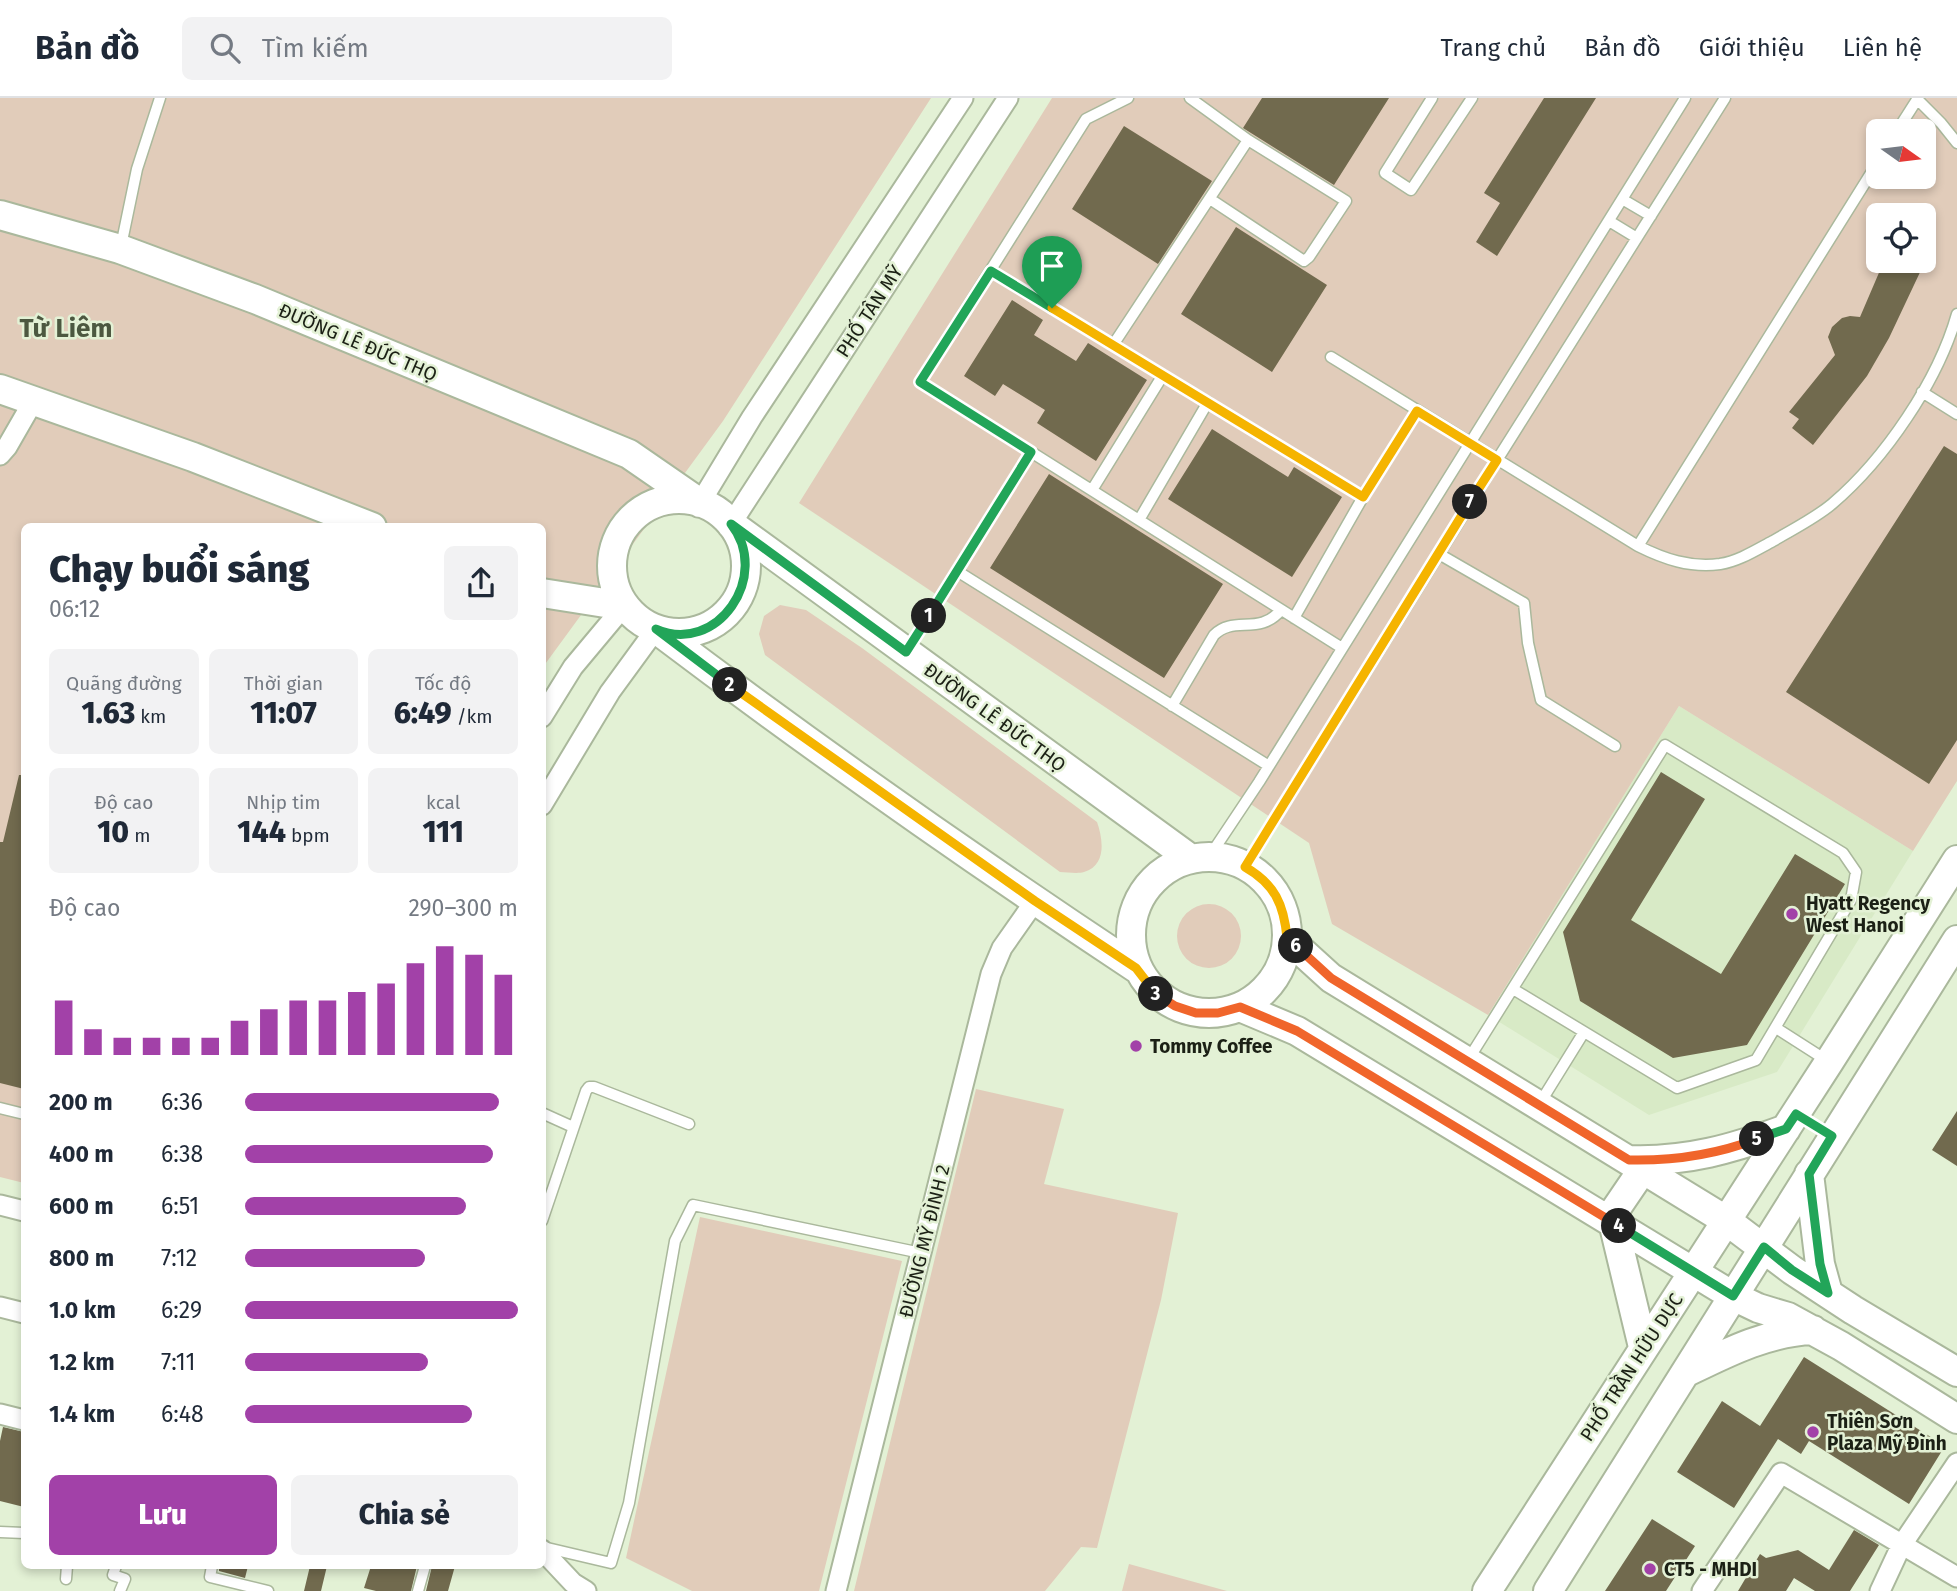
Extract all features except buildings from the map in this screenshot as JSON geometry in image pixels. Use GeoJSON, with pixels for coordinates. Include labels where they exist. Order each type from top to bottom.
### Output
{"type":"FeatureCollection","features":[{"type":"Feature","properties":{"kind":"main road","name":"ĐƯỜNG LÊ ĐỨC THỌ"},"geometry":{"type":"LineString","coordinates":[[0,215],[120,249],[247,296],[629,454],[700,503]]}},
{"type":"Feature","properties":{"kind":"main road"},"geometry":{"type":"LineString","coordinates":[[0,389],[193,457],[362,523]]}},
{"type":"Feature","properties":{"kind":"main road"},"geometry":{"type":"LineString","coordinates":[[683,499],[700,503],[723,515],[731,524],[745,554],[746,576],[739,597],[726,615],[708,628],[686,634],[664,633],[643,624],[624,606],[615,590],[611,568],[614,546],[625,526],[640,510],[661,501],[683,499]]}},
{"type":"Feature","properties":{"kind":"main road","name":"ĐƯỜNG LÊ ĐỨC THỌ"},"geometry":{"type":"LineString","coordinates":[[731,524],[906,652],[1200,858]]}},
{"type":"Feature","properties":{"kind":"main road"},"geometry":{"type":"LineString","coordinates":[[546,594],[624,606]]}},
{"type":"Feature","properties":{"kind":"main road"},"geometry":{"type":"LineString","coordinates":[[656,629],[743,695],[1035,901],[1136,968],[1156,993],[1175,1006],[1196,1013],[1218,1013],[1240,1007],[1264,991],[1280,967],[1287,938],[1284,914],[1275,892],[1259,875],[1235,861],[1200,858],[1172,866],[1155,878],[1142,895],[1134,914],[1131,934],[1136,968]]}},
{"type":"Feature","properties":{"kind":"main road","name":"PHỐ TRẦN HỮU DỰC"},"geometry":{"type":"LineString","coordinates":[[1487,1591],[1957,860]]}},
{"type":"Feature","properties":{"kind":"main road"},"geometry":{"type":"LineString","coordinates":[[1287,938],[1331,978],[1727,1221],[1792,1270],[1957,1372]]}},
{"type":"Feature","properties":{"kind":"main road"},"geometry":{"type":"LineString","coordinates":[[1548,1591],[1957,940]]}},
{"type":"Feature","properties":{"kind":"main road"},"geometry":{"type":"LineString","coordinates":[[1240,1007],[1297,1031],[1733,1296],[1758,1308],[1788,1317],[1823,1336],[1957,1419]]}},
{"type":"Feature","properties":{"kind":"main road"},"geometry":{"type":"LineString","coordinates":[[1636,1164],[1699,1156],[1737,1147],[1791,1121],[1832,1136]]}},
{"type":"Feature","properties":{"kind":"main road"},"geometry":{"type":"LineString","coordinates":[[1636,1164],[1611,1221],[1643,1347]]}},
{"type":"Feature","properties":{"kind":"main road"},"geometry":{"type":"LineString","coordinates":[[1809,1174],[1820,1264],[1828,1293]]}},
{"type":"Feature","properties":{"kind":"main road"},"geometry":{"type":"LineString","coordinates":[[1685,1373],[1759,1340],[1782,1334],[1823,1336],[1853,1310]]}},
{"type":"Feature","properties":{"kind":"street","name":"PHỐ TÂN MỸ"},"geometry":{"type":"LineString","coordinates":[[700,503],[752,417],[962,98]]}},
{"type":"Feature","properties":{"kind":"street","name":"PHỐ TÂN MỸ"},"geometry":{"type":"LineString","coordinates":[[731,524],[1008,98]]}},
{"type":"Feature","properties":{"kind":"street"},"geometry":{"type":"LineString","coordinates":[[0,454],[7,447],[34,400]]}},
{"type":"Feature","properties":{"kind":"street"},"geometry":{"type":"LineString","coordinates":[[546,711],[573,667],[624,606]]}},
{"type":"Feature","properties":{"kind":"street"},"geometry":{"type":"LineString","coordinates":[[546,798],[610,692],[656,629]]}},
{"type":"Feature","properties":{"kind":"street","name":"ĐƯỜNG MỸ ĐÌNH 2"},"geometry":{"type":"LineString","coordinates":[[836,1591],[991,974],[1002,948],[1035,901]]}},
{"type":"Feature","properties":{"kind":"street"},"geometry":{"type":"LineString","coordinates":[[0,1205],[21,1211]]}},
{"type":"Feature","properties":{"kind":"street"},"geometry":{"type":"LineString","coordinates":[[0,1307],[21,1312]]}},
{"type":"Feature","properties":{"kind":"street"},"geometry":{"type":"LineString","coordinates":[[0,1414],[21,1419]]}},
{"type":"Feature","properties":{"kind":"street"},"geometry":{"type":"LineString","coordinates":[[1880,1591],[1901,1546],[1957,1463]]}},
{"type":"Feature","properties":{"kind":"street"},"geometry":{"type":"LineString","coordinates":[[1702,1591],[1781,1473],[1957,1577]]}},
{"type":"Feature","properties":{"kind":"street"},"geometry":{"type":"LineString","coordinates":[[546,1553],[573,1583],[586,1591]]}},
{"type":"Feature","properties":{"kind":"lane"},"geometry":{"type":"LineString","coordinates":[[120,249],[137,169],[160,98]]}},
{"type":"Feature","properties":{"kind":"lane"},"geometry":{"type":"LineString","coordinates":[[1128,98],[1086,119],[920,382],[1342,648]]}},
{"type":"Feature","properties":{"kind":"lane"},"geometry":{"type":"LineString","coordinates":[[1189,98],[1248,140],[1346,201],[1304,261],[1210,199]]}},
{"type":"Feature","properties":{"kind":"lane"},"geometry":{"type":"LineString","coordinates":[[1432,98],[1385,173],[1412,190],[1472,98]]}},
{"type":"Feature","properties":{"kind":"lane"},"geometry":{"type":"LineString","coordinates":[[1200,858],[1269,766],[1685,98]]}},
{"type":"Feature","properties":{"kind":"lane"},"geometry":{"type":"LineString","coordinates":[[1245,867],[1725,98]]}},
{"type":"Feature","properties":{"kind":"lane"},"geometry":{"type":"LineString","coordinates":[[1904,119],[1917,99],[1957,143]]}},
{"type":"Feature","properties":{"kind":"lane"},"geometry":{"type":"LineString","coordinates":[[1113,345],[1248,140]]}},
{"type":"Feature","properties":{"kind":"lane"},"geometry":{"type":"LineString","coordinates":[[1638,546],[1866,181]]}},
{"type":"Feature","properties":{"kind":"lane"},"geometry":{"type":"LineString","coordinates":[[1622,199],[1651,216]]}},
{"type":"Feature","properties":{"kind":"lane"},"geometry":{"type":"LineString","coordinates":[[1609,221],[1637,238]]}},
{"type":"Feature","properties":{"kind":"lane"},"geometry":{"type":"LineString","coordinates":[[991,271],[1363,497]]}},
{"type":"Feature","properties":{"kind":"lane"},"geometry":{"type":"LineString","coordinates":[[1331,357],[1638,546],[1663,559],[1687,564],[1722,564],[1749,554],[1804,524],[1833,503],[1888,443],[1922,392],[1936,366],[1957,314]]}},
{"type":"Feature","properties":{"kind":"lane"},"geometry":{"type":"LineString","coordinates":[[1092,490],[1163,375]]}},
{"type":"Feature","properties":{"kind":"lane"},"geometry":{"type":"LineString","coordinates":[[1922,392],[1957,414]]}},
{"type":"Feature","properties":{"kind":"lane"},"geometry":{"type":"LineString","coordinates":[[1139,520],[1208,402]]}},
{"type":"Feature","properties":{"kind":"lane"},"geometry":{"type":"LineString","coordinates":[[1294,618],[1363,497],[1417,411]]}},
{"type":"Feature","properties":{"kind":"lane"},"geometry":{"type":"LineString","coordinates":[[906,652],[1031,452]]}},
{"type":"Feature","properties":{"kind":"lane"},"geometry":{"type":"LineString","coordinates":[[1439,554],[1524,603],[1528,643],[1541,700],[1615,746]]}},
{"type":"Feature","properties":{"kind":"lane"},"geometry":{"type":"LineString","coordinates":[[957,571],[1269,766]]}},
{"type":"Feature","properties":{"kind":"lane"},"geometry":{"type":"LineString","coordinates":[[1172,706],[1214,635],[1222,627],[1266,623],[1281,610]]}},
{"type":"Feature","properties":{"kind":"lane"},"geometry":{"type":"LineString","coordinates":[[1468,1060],[1665,746],[1843,853],[1856,872],[1852,900],[1756,1060],[1677,1088],[1513,989]]}},
{"type":"Feature","properties":{"kind":"lane"},"geometry":{"type":"LineString","coordinates":[[1776,1028],[1829,1062]]}},
{"type":"Feature","properties":{"kind":"lane"},"geometry":{"type":"LineString","coordinates":[[1539,1104],[1584,1032]]}},
{"type":"Feature","properties":{"kind":"lane"},"geometry":{"type":"LineString","coordinates":[[546,1209],[589,1087],[689,1124]]}},
{"type":"Feature","properties":{"kind":"lane"},"geometry":{"type":"LineString","coordinates":[[0,1108],[21,1113]]}},
{"type":"Feature","properties":{"kind":"lane"},"geometry":{"type":"LineString","coordinates":[[546,1115],[573,1127]]}},
{"type":"Feature","properties":{"kind":"lane"},"geometry":{"type":"LineString","coordinates":[[546,1549],[611,1563],[629,1503],[675,1241],[693,1205],[921,1253]]}},
{"type":"Feature","properties":{"kind":"lane"},"geometry":{"type":"LineString","coordinates":[[0,1532],[21,1533]]}},
{"type":"Feature","properties":{"kind":"lane"},"geometry":{"type":"LineString","coordinates":[[66,1579],[67,1569]]}},
{"type":"Feature","properties":{"kind":"lane"},"geometry":{"type":"LineString","coordinates":[[115,1569],[113,1575],[125,1578],[120,1591]]}},
{"type":"Feature","properties":{"kind":"lane"},"geometry":{"type":"LineString","coordinates":[[211,1569],[210,1577],[268,1591]]}},
{"type":"Feature","properties":{"kind":"lane"},"geometry":{"type":"LineString","coordinates":[[418,1591],[424,1569]]}},
{"type":"Feature","properties":{"kind":"shaded area"},"geometry":{"type":"Polygon","coordinates":[[[0,98],[931,98],[723,421],[546,663],[546,523],[21,523],[21,1182],[0,1177],[0,98]]]}},
{"type":"Feature","properties":{"kind":"shaded area"},"geometry":{"type":"Polygon","coordinates":[[[1052,98],[1957,98],[1957,781],[1913,851],[1679,706],[1488,1015],[1332,924],[1309,843],[799,503],[1052,98]]]}},
{"type":"Feature","properties":{"kind":"shaded area"},"geometry":{"type":"Polygon","coordinates":[[[780,605],[806,610],[862,648],[1097,822],[1102,843],[1097,864],[1084,872],[1060,872],[765,655],[759,634],[764,616],[780,605]]]}},
{"type":"Feature","properties":{"kind":"shaded area"},"geometry":{"type":"Polygon","coordinates":[[[1679,706],[1913,851],[1777,1072],[1649,1115],[1488,1015],[1679,706]]]}},
{"type":"Feature","properties":{"kind":"shaded area"},"geometry":{"type":"Polygon","coordinates":[[[1209,904],[1227,910],[1235,918],[1241,936],[1235,954],[1227,962],[1209,968],[1191,962],[1183,954],[1177,936],[1183,918],[1191,910],[1209,904]]]}},
{"type":"Feature","properties":{"kind":"shaded area"},"geometry":{"type":"Polygon","coordinates":[[[976,1089],[1064,1109],[1044,1184],[1178,1213],[1161,1300],[1097,1548],[1081,1547],[1045,1591],[854,1591],[976,1089]]]}},
{"type":"Feature","properties":{"kind":"shaded area"},"geometry":{"type":"Polygon","coordinates":[[[700,1217],[902,1261],[819,1591],[692,1591],[626,1558],[700,1217]]]}},
{"type":"Feature","properties":{"kind":"shaded area"},"geometry":{"type":"Polygon","coordinates":[[[1129,1564],[1227,1591],[1122,1591],[1129,1564]]]}},
{"type":"Feature","properties":{"kind":"place","name":"Hyatt Regency West Hanoi"},"geometry":{"type":"Point","coordinates":[1792,914]}},
{"type":"Feature","properties":{"kind":"place","name":"Tommy Coffee"},"geometry":{"type":"Point","coordinates":[1136,1046]}},
{"type":"Feature","properties":{"kind":"place","name":"Thiên Sơn Plaza Mỹ Đình"},"geometry":{"type":"Point","coordinates":[1813,1432]}},
{"type":"Feature","properties":{"kind":"place","name":"CT5 - MHDI"},"geometry":{"type":"Point","coordinates":[1650,1569]}},
{"type":"Feature","properties":{"kind":"district","name":"Từ Liêm"},"geometry":{"type":"Point","coordinates":[66,328]}},
{"type":"Feature","properties":{"kind":"route"},"geometry":{"type":"LineString","coordinates":[[991,271],[1052,308],[1363,497],[1417,411],[1497,460],[1245,867],[1259,875],[1275,892],[1284,914],[1287,938],[1331,978],[1629,1160],[1676,1159],[1737,1147],[1786,1129],[1796,1114],[1832,1136],[1809,1174],[1820,1264],[1828,1293],[1792,1270],[1764,1247],[1733,1296],[1297,1031],[1240,1007],[1218,1013],[1196,1013],[1175,1006],[1156,993],[1136,968],[1035,901],[743,695],[656,629],[664,633],[686,634],[708,628],[726,615],[739,597],[746,576],[745,554],[731,524],[906,652],[1031,452],[920,382],[991,271]]}}]}
